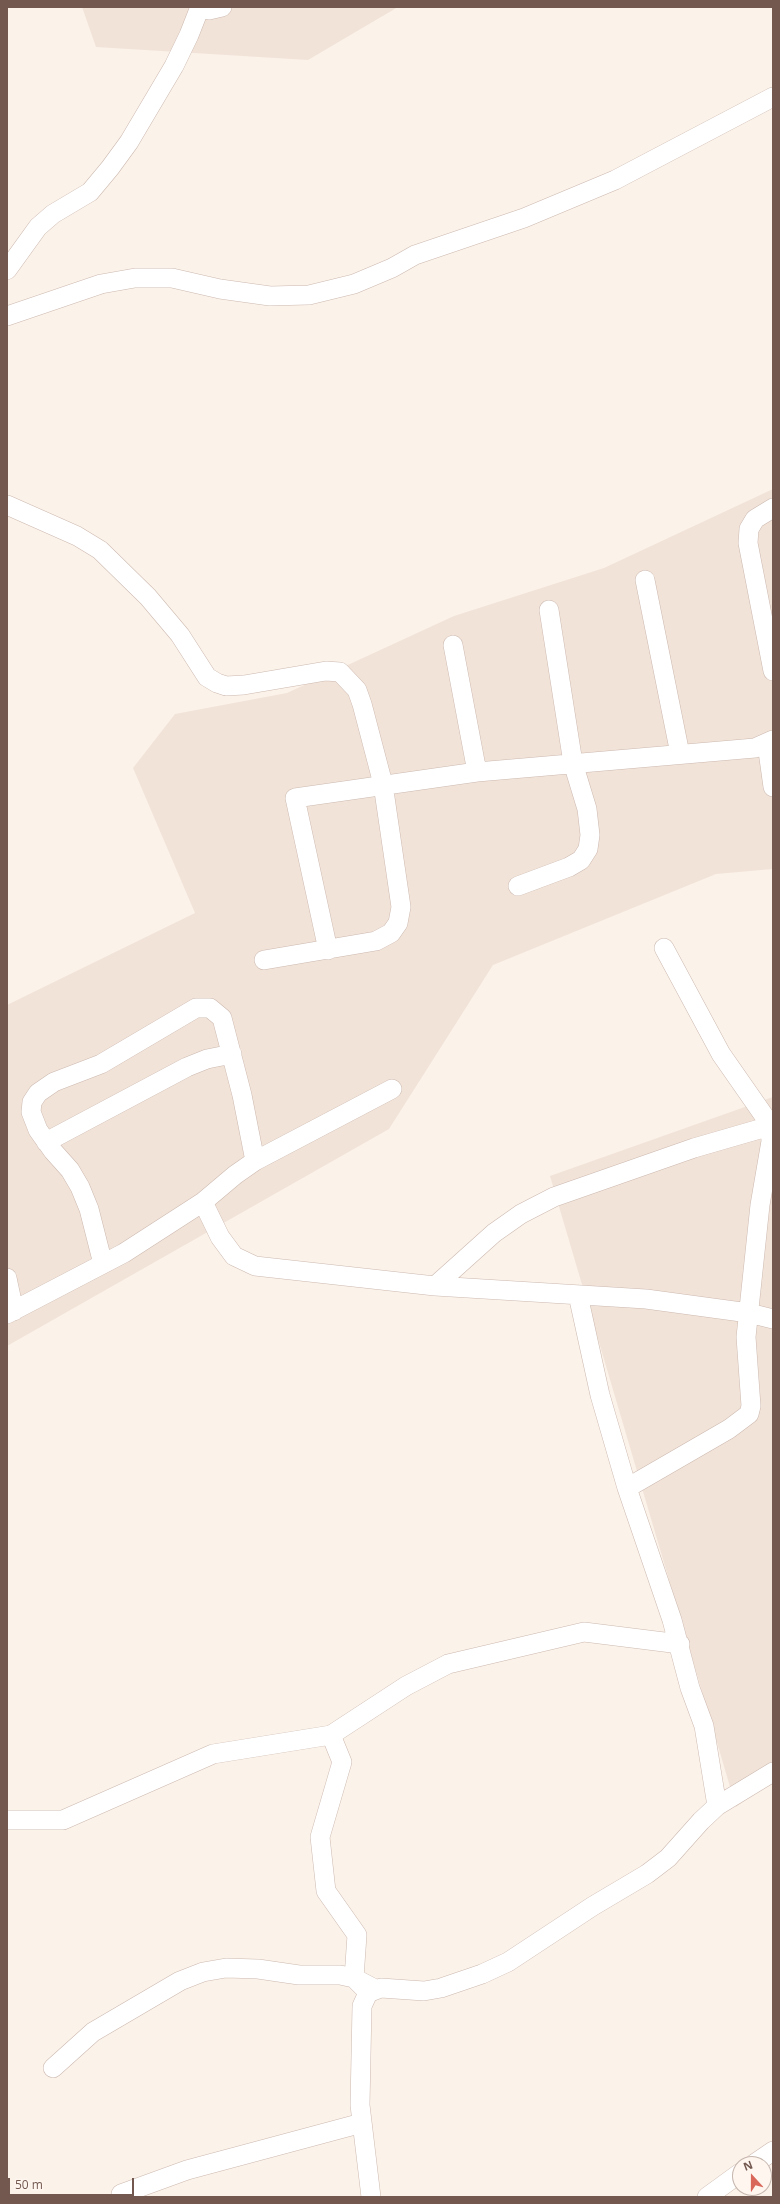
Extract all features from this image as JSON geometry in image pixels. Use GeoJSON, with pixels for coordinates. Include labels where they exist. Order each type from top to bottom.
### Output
{"type":"FeatureCollection","features":[{"type":"Feature","properties":{"kind":"street"},"geometry":{"type":"LineString","coordinates":[[7,270],[38,227],[53,214],[90,192],[110,168],[129,142],[174,66],[201,7],[209,10],[222,7]]}},
{"type":"Feature","properties":{"kind":"street"},"geometry":{"type":"LineString","coordinates":[[7,316],[102,284],[135,278],[172,278],[220,289],[270,296],[309,295],[354,284],[392,268],[415,255],[524,218],[615,180],[773,97]]}},
{"type":"Feature","properties":{"kind":"street"},"geometry":{"type":"LineString","coordinates":[[7,505],[77,536],[100,550],[148,598],[180,635],[207,677],[216,683],[226,686],[244,686],[326,671],[340,672],[357,690],[383,784],[401,907],[398,923],[391,933],[376,941],[264,960]]}},
{"type":"Feature","properties":{"kind":"street"},"geometry":{"type":"LineString","coordinates":[[773,508],[755,518],[749,529],[748,543],[773,671]]}},
{"type":"Feature","properties":{"kind":"street"},"geometry":{"type":"LineString","coordinates":[[645,580],[680,754]]}},
{"type":"Feature","properties":{"kind":"street"},"geometry":{"type":"LineString","coordinates":[[518,886],[569,867],[581,860],[588,849],[590,835],[587,809],[573,763],[549,610]]}},
{"type":"Feature","properties":{"kind":"street"},"geometry":{"type":"LineString","coordinates":[[453,645],[477,772]]}},
{"type":"Feature","properties":{"kind":"street"},"geometry":{"type":"LineString","coordinates":[[328,950],[295,798],[383,784],[477,772],[755,748],[770,742],[773,787]]}},
{"type":"Feature","properties":{"kind":"street"},"geometry":{"type":"LineString","coordinates":[[627,1488],[729,1430],[749,1414],[751,1406],[746,1337],[767,1205],[771,1140],[770,1126],[760,1108],[721,1054],[664,948]]}},
{"type":"Feature","properties":{"kind":"street"},"geometry":{"type":"LineString","coordinates":[[103,1264],[89,1209],[80,1187],[70,1170],[46,1142],[38,1130],[31,1112],[32,1102],[38,1093],[54,1082],[101,1064],[196,1008],[210,1008],[222,1018],[242,1095],[255,1161]]}},
{"type":"Feature","properties":{"kind":"street"},"geometry":{"type":"LineString","coordinates":[[46,1142],[187,1067],[207,1059],[232,1054]]}},
{"type":"Feature","properties":{"kind":"street"},"geometry":{"type":"LineString","coordinates":[[7,1278],[10,1312],[124,1253],[203,1202],[235,1175],[255,1161],[392,1089]]}},
{"type":"Feature","properties":{"kind":"street"},"geometry":{"type":"LineString","coordinates":[[435,1286],[494,1232],[521,1214],[548,1200],[641,1166],[770,1126]]}},
{"type":"Feature","properties":{"kind":"street"},"geometry":{"type":"LineString","coordinates":[[203,1202],[220,1237],[234,1256],[255,1266],[435,1286],[646,1299],[749,1313],[773,1319]]}},
{"type":"Feature","properties":{"kind":"street"},"geometry":{"type":"LineString","coordinates":[[578,1295],[600,1395],[627,1488],[680,1644],[690,1688],[704,1726],[709,1748],[717,1806]]}},
{"type":"Feature","properties":{"kind":"street"},"geometry":{"type":"LineString","coordinates":[[7,1820],[63,1820],[213,1754],[332,1735],[406,1686],[448,1664],[584,1632],[680,1644]]}},
{"type":"Feature","properties":{"kind":"street"},"geometry":{"type":"LineString","coordinates":[[332,1735],[342,1762],[320,1837],[326,1891],[357,1935],[354,1978]]}},
{"type":"Feature","properties":{"kind":"street"},"geometry":{"type":"LineString","coordinates":[[53,2068],[100,2028],[174,1984],[204,1972],[226,1968],[258,1969],[299,1975],[340,1975],[354,1978],[372,1991],[424,1991],[441,1988],[482,1974],[508,1962],[593,1906],[647,1874],[668,1858],[701,1821],[717,1806],[773,1772]]}},
{"type":"Feature","properties":{"kind":"street"},"geometry":{"type":"LineString","coordinates":[[371,2197],[360,2105],[362,2006],[372,1991]]}},
{"type":"Feature","properties":{"kind":"street"},"geometry":{"type":"LineString","coordinates":[[121,2194],[187,2170],[362,2123]]}},
{"type":"Feature","properties":{"kind":"street"},"geometry":{"type":"LineString","coordinates":[[707,2197],[732,2179]]}},
{"type":"Feature","properties":{"kind":"shaded area"},"geometry":{"type":"Polygon","coordinates":[[[82,7],[398,7],[308,60],[96,47],[82,7]]]}},
{"type":"Feature","properties":{"kind":"shaded area"},"geometry":{"type":"Polygon","coordinates":[[[773,489],[773,869],[716,874],[493,965],[389,1129],[7,1346],[7,1005],[195,913],[133,768],[175,714],[287,693],[454,616],[604,568],[773,489]]]}},
{"type":"Feature","properties":{"kind":"shaded area"},"geometry":{"type":"Polygon","coordinates":[[[773,1097],[773,1780],[736,1807],[550,1176],[773,1097]]]}}]}
